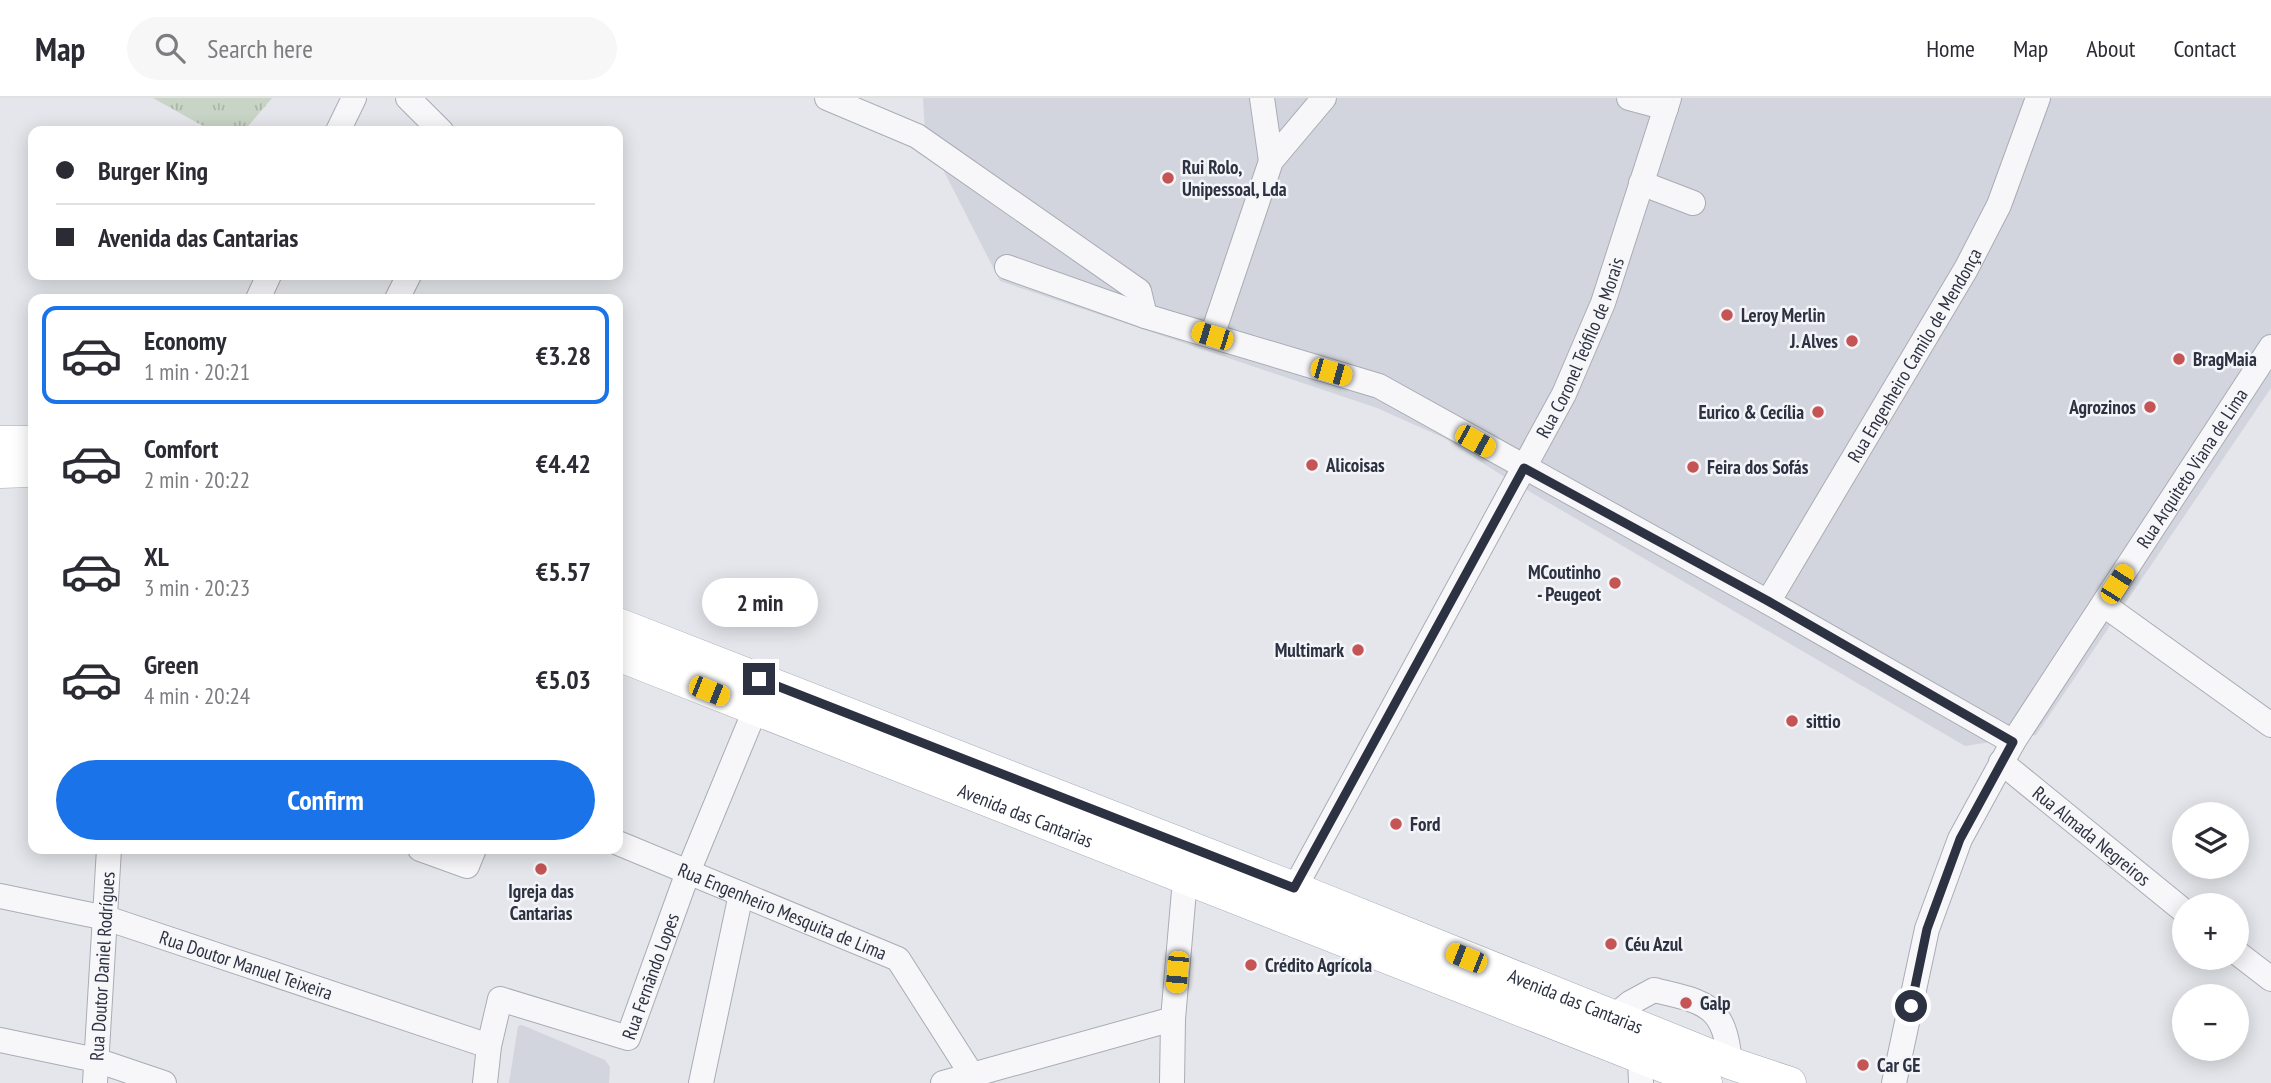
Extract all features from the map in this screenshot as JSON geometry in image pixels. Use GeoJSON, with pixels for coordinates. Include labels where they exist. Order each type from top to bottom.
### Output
{"type":"FeatureCollection","features":[{"type":"Feature","properties":{"kind":"main road"},"geometry":{"type":"LineString","coordinates":[[0,442],[28,442]]}},
{"type":"Feature","properties":{"kind":"main road"},"geometry":{"type":"LineString","coordinates":[[0,472],[28,471]]}},
{"type":"Feature","properties":{"kind":"main road","name":"Avenida das Cantarias"},"geometry":{"type":"LineString","coordinates":[[623,626],[1294,888],[1730,1063],[1790,1083]]}},
{"type":"Feature","properties":{"kind":"main road","name":"Avenida das Cantarias"},"geometry":{"type":"LineString","coordinates":[[623,657],[1280,916],[1641,1070],[1706,1083]]}},
{"type":"Feature","properties":{"kind":"main road"},"geometry":{"type":"LineString","coordinates":[[1137,860],[1181,864],[1271,895],[1294,888]]}},
{"type":"Feature","properties":{"kind":"street"},"geometry":{"type":"LineString","coordinates":[[340,126],[354,98]]}},
{"type":"Feature","properties":{"kind":"street"},"geometry":{"type":"LineString","coordinates":[[408,98],[436,126]]}},
{"type":"Feature","properties":{"kind":"street"},"geometry":{"type":"LineString","coordinates":[[827,98],[917,136],[1139,291],[1145,316]]}},
{"type":"Feature","properties":{"kind":"street"},"geometry":{"type":"LineString","coordinates":[[1262,98],[1271,161]]}},
{"type":"Feature","properties":{"kind":"street"},"geometry":{"type":"LineString","coordinates":[[1212,336],[1271,161],[1324,98]]}},
{"type":"Feature","properties":{"kind":"street"},"geometry":{"type":"LineString","coordinates":[[1629,98],[1667,103]]}},
{"type":"Feature","properties":{"kind":"street","name":"Rua Engenheiro Camilo de Mendonça"},"geometry":{"type":"LineString","coordinates":[[1768,601],[1966,269],[1999,205],[2038,98]]}},
{"type":"Feature","properties":{"kind":"street","name":"Rua Coronel Teófilo de Morais"},"geometry":{"type":"LineString","coordinates":[[1280,916],[1563,394],[1603,303],[1667,103]]}},
{"type":"Feature","properties":{"kind":"street"},"geometry":{"type":"LineString","coordinates":[[1641,183],[1693,203]]}},
{"type":"Feature","properties":{"kind":"street","name":"Rua Almada Negreiros"},"geometry":{"type":"LineString","coordinates":[[1007,267],[1145,316],[1379,386],[1768,601],[2007,752],[2172,900]]}},
{"type":"Feature","properties":{"kind":"street","name":"Rua Arquiteto Viana de Lima"},"geometry":{"type":"LineString","coordinates":[[1894,1083],[1927,929],[1960,839],[2007,752],[2271,347]]}},
{"type":"Feature","properties":{"kind":"street"},"geometry":{"type":"LineString","coordinates":[[2104,605],[2271,725]]}},
{"type":"Feature","properties":{"kind":"street","name":"Rua Fernãndo Lopes"},"geometry":{"type":"LineString","coordinates":[[485,1083],[489,1046],[500,999],[628,1038],[688,872],[755,710]]}},
{"type":"Feature","properties":{"kind":"street","name":"Rua Engenheiro Mesquita de Lima"},"geometry":{"type":"LineString","coordinates":[[623,845],[898,959],[972,1075]]}},
{"type":"Feature","properties":{"kind":"street","name":"Rua Doutor Daniel Rodrígues"},"geometry":{"type":"LineString","coordinates":[[95,1072],[109,854]]}},
{"type":"Feature","properties":{"kind":"street"},"geometry":{"type":"LineString","coordinates":[[434,854],[467,866],[472,854]]}},
{"type":"Feature","properties":{"kind":"street"},"geometry":{"type":"LineString","coordinates":[[1172,1083],[1173,1019],[1185,879]]}},
{"type":"Feature","properties":{"kind":"street"},"geometry":{"type":"LineString","coordinates":[[701,1083],[741,894]]}},
{"type":"Feature","properties":{"kind":"street","name":"Rua Doutor Manuel Teixeira"},"geometry":{"type":"LineString","coordinates":[[0,896],[106,918],[489,1046]]}},
{"type":"Feature","properties":{"kind":"street"},"geometry":{"type":"LineString","coordinates":[[2249,962],[2271,978]]}},
{"type":"Feature","properties":{"kind":"street"},"geometry":{"type":"LineString","coordinates":[[1614,1017],[1630,1003],[1654,990],[1688,998],[1716,1012],[1728,1040],[1730,1063]]}},
{"type":"Feature","properties":{"kind":"street"},"geometry":{"type":"LineString","coordinates":[[943,1083],[1173,1019]]}},
{"type":"Feature","properties":{"kind":"street"},"geometry":{"type":"LineString","coordinates":[[0,1040],[95,1072],[164,1083]]}},
{"type":"Feature","properties":{"kind":"shaded area"},"geometry":{"type":"Polygon","coordinates":[[[923,98],[2271,98],[2271,388],[2036,735],[1965,746],[1503,476],[1444,438],[1377,408],[1000,281],[925,134],[923,98]]]}},
{"type":"Feature","properties":{"kind":"shaded area"},"geometry":{"type":"Polygon","coordinates":[[[522,1025],[605,1060],[610,1067],[609,1083],[509,1083],[518,1026],[522,1025]]]}},
{"type":"Feature","properties":{"kind":"green space"},"geometry":{"type":"Polygon","coordinates":[[[153,98],[272,98],[248,126],[203,126],[153,98]]]}},
{"type":"Feature","properties":{"kind":"place","name":"Rui Rolo, Unipessoal, Lda"},"geometry":{"type":"Point","coordinates":[1168,178]}},
{"type":"Feature","properties":{"kind":"place","name":"Leroy Merlin"},"geometry":{"type":"Point","coordinates":[1727,315]}},
{"type":"Feature","properties":{"kind":"place","name":"J. Alves"},"geometry":{"type":"Point","coordinates":[1852,341]}},
{"type":"Feature","properties":{"kind":"place","name":"BragMaia"},"geometry":{"type":"Point","coordinates":[2179,359]}},
{"type":"Feature","properties":{"kind":"place","name":"Agrozinos"},"geometry":{"type":"Point","coordinates":[2150,407]}},
{"type":"Feature","properties":{"kind":"place","name":"Eurico & Cecília"},"geometry":{"type":"Point","coordinates":[1818,412]}},
{"type":"Feature","properties":{"kind":"place","name":"Alicoisas"},"geometry":{"type":"Point","coordinates":[1312,465]}},
{"type":"Feature","properties":{"kind":"place","name":"Feira dos Sofás"},"geometry":{"type":"Point","coordinates":[1693,467]}},
{"type":"Feature","properties":{"kind":"place","name":"MCoutinho - Peugeot"},"geometry":{"type":"Point","coordinates":[1615,583]}},
{"type":"Feature","properties":{"kind":"place","name":"Multimark"},"geometry":{"type":"Point","coordinates":[1358,650]}},
{"type":"Feature","properties":{"kind":"place","name":"sittio"},"geometry":{"type":"Point","coordinates":[1792,721]}},
{"type":"Feature","properties":{"kind":"place","name":"Ford"},"geometry":{"type":"Point","coordinates":[1396,824]}},
{"type":"Feature","properties":{"kind":"place","name":"Igreja das Cantarias"},"geometry":{"type":"Point","coordinates":[541,869]}},
{"type":"Feature","properties":{"kind":"place","name":"Céu Azul"},"geometry":{"type":"Point","coordinates":[1611,944]}},
{"type":"Feature","properties":{"kind":"place","name":"Crédito Agrícola"},"geometry":{"type":"Point","coordinates":[1251,965]}},
{"type":"Feature","properties":{"kind":"place","name":"Galp"},"geometry":{"type":"Point","coordinates":[1686,1003]}},
{"type":"Feature","properties":{"kind":"place","name":"Car GE"},"geometry":{"type":"Point","coordinates":[1863,1065]}},
{"type":"Feature","properties":{"kind":"route"},"geometry":{"type":"LineString","coordinates":[[759,679],[1294,888],[1524,468],[1768,601],[2013,742],[1960,839],[1927,929],[1911,1006]]}}]}
